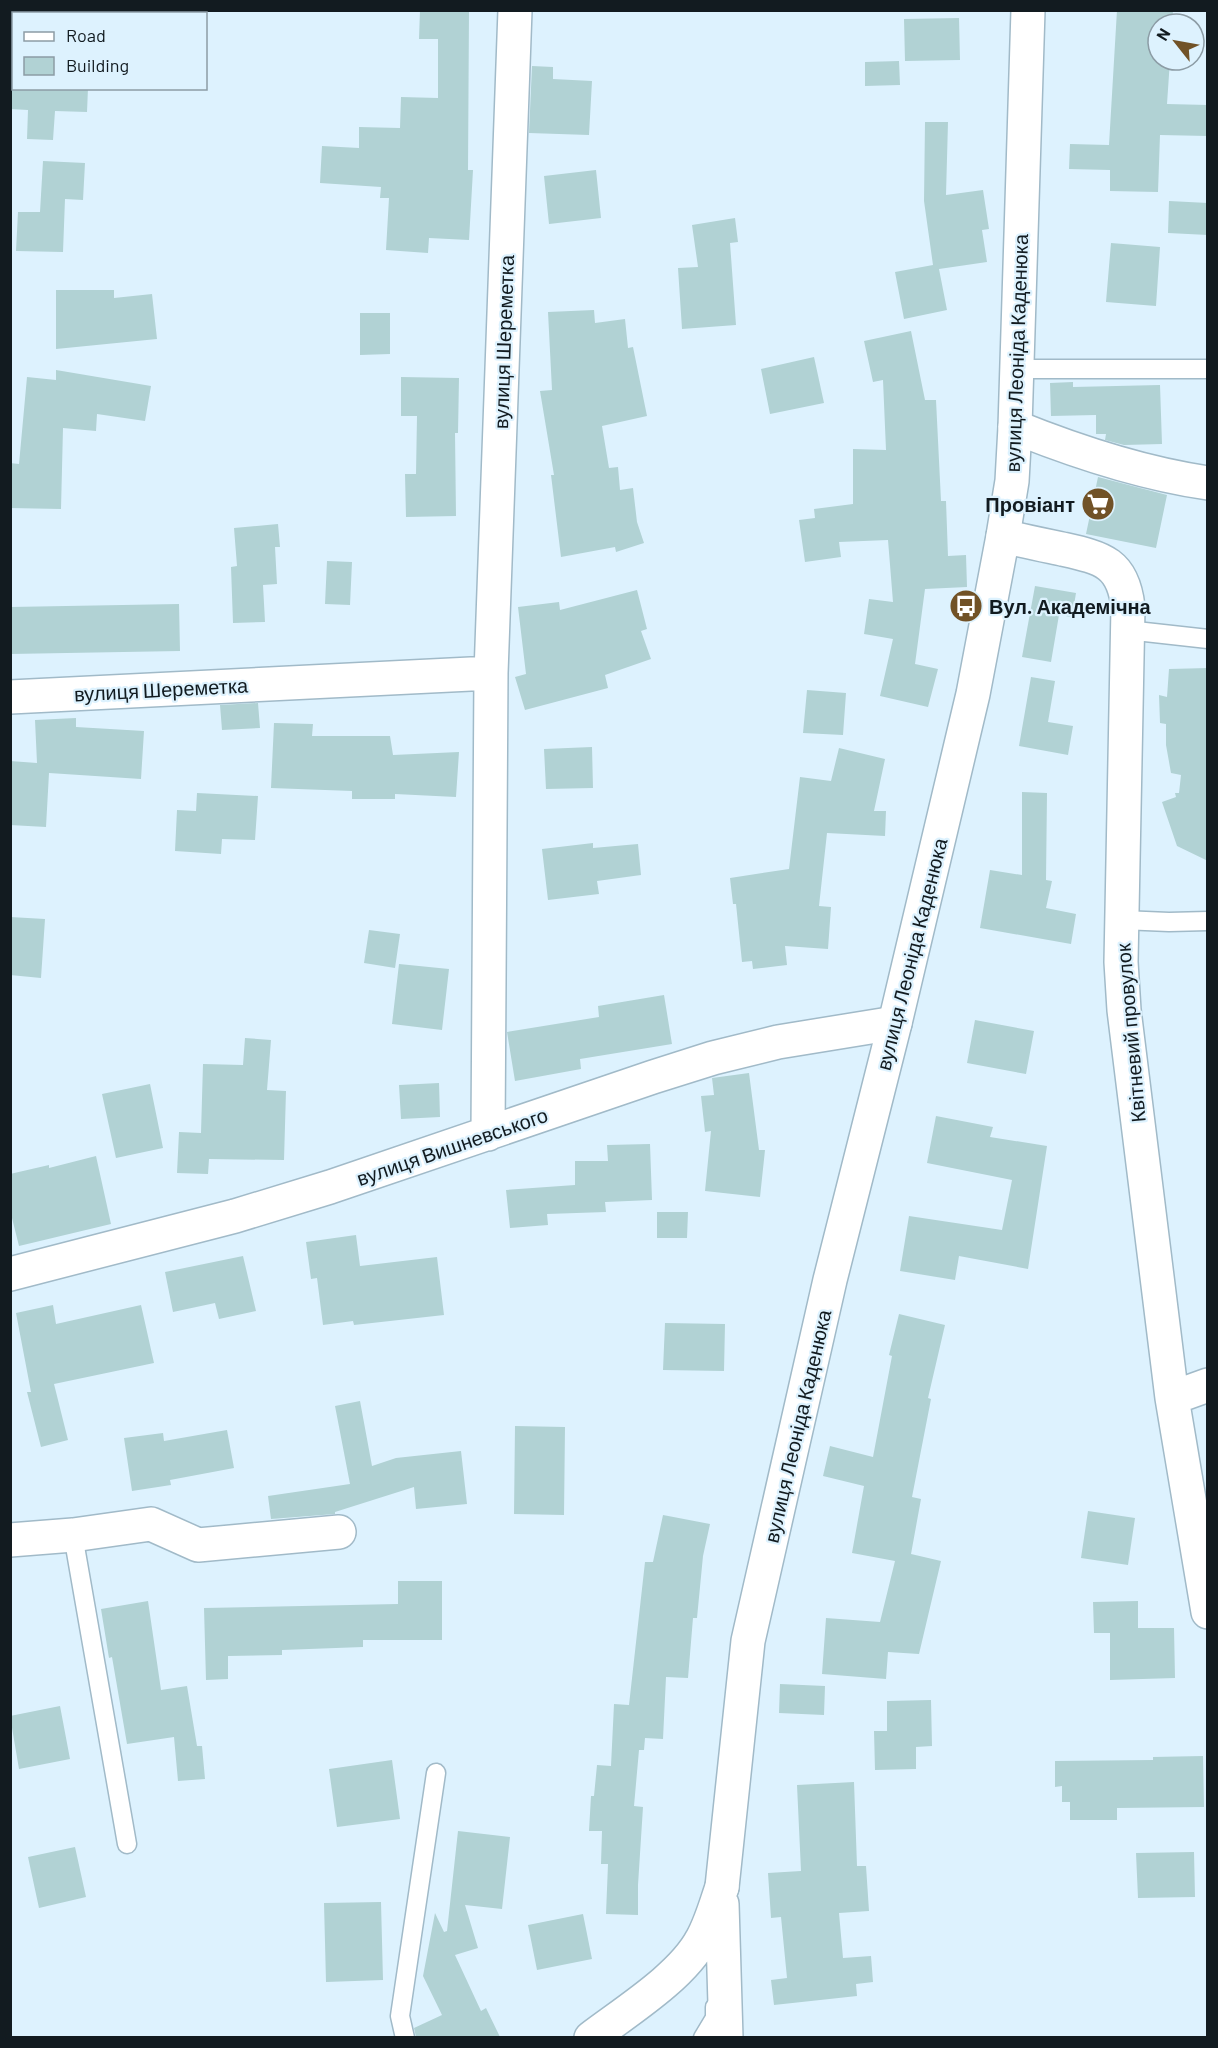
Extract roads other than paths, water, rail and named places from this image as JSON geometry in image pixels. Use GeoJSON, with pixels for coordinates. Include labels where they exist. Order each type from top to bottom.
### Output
{"type":"FeatureCollection","features":[{"type":"Feature","properties":{"kind":"street","name":"вулиця Шереметка"},"geometry":{"type":"LineString","coordinates":[[488,1134],[491,673],[515,10]]}},
{"type":"Feature","properties":{"kind":"street","name":"вулиця Леоніда Каденюка"},"geometry":{"type":"LineString","coordinates":[[726,2037],[722,1887],[748,1641],[830,1280],[895,1023],[973,694],[1004,536],[1012,481],[1015,427],[1028,10]]}},
{"type":"Feature","properties":{"kind":"street"},"geometry":{"type":"LineString","coordinates":[[1015,427],[1099,458],[1160,474],[1208,483]]}},
{"type":"Feature","properties":{"kind":"street","name":"Квітневий провулок"},"geometry":{"type":"LineString","coordinates":[[1004,536],[1094,556],[1116,571],[1127,595],[1121,962],[1124,1010],[1172,1398],[1208,1612]]}},
{"type":"Feature","properties":{"kind":"street","name":"вулиця Шереметка"},"geometry":{"type":"LineString","coordinates":[[10,697],[491,673]]}},
{"type":"Feature","properties":{"kind":"street","name":"вулиця Вишневського"},"geometry":{"type":"LineString","coordinates":[[10,1274],[235,1216],[330,1187],[652,1077],[713,1059],[778,1042],[895,1023]]}},
{"type":"Feature","properties":{"kind":"street"},"geometry":{"type":"LineString","coordinates":[[1172,1398],[1208,1385]]}},
{"type":"Feature","properties":{"kind":"street"},"geometry":{"type":"LineString","coordinates":[[10,1540],[73,1535],[151,1524],[198,1545],[339,1532]]}},
{"type":"Feature","properties":{"kind":"street","name":"вулиця Леоніда Каденюка"},"geometry":{"type":"LineString","coordinates":[[591,2037],[662,1985],[688,1958],[702,1941],[722,1887]]}},
{"type":"Feature","properties":{"kind":"lane"},"geometry":{"type":"LineString","coordinates":[[1016,369],[1208,369]]}},
{"type":"Feature","properties":{"kind":"lane"},"geometry":{"type":"LineString","coordinates":[[1127,630],[1208,639]]}},
{"type":"Feature","properties":{"kind":"lane"},"geometry":{"type":"LineString","coordinates":[[1122,920],[1208,921]]}},
{"type":"Feature","properties":{"kind":"lane"},"geometry":{"type":"LineString","coordinates":[[73,1535],[127,1844]]}},
{"type":"Feature","properties":{"kind":"lane"},"geometry":{"type":"LineString","coordinates":[[405,2037],[400,2016],[436,1773]]}},
{"type":"Feature","properties":{"kind":"lane"},"geometry":{"type":"LineString","coordinates":[[703,2037],[715,2018],[716,1949],[722,1887]]}},
{"type":"Feature","properties":{"kind":"place","name":"Провіант"},"geometry":{"type":"Point","coordinates":[1098,504]}},
{"type":"Feature","properties":{"kind":"place","name":"Вул. Академічна"},"geometry":{"type":"Point","coordinates":[966,606]}}]}
